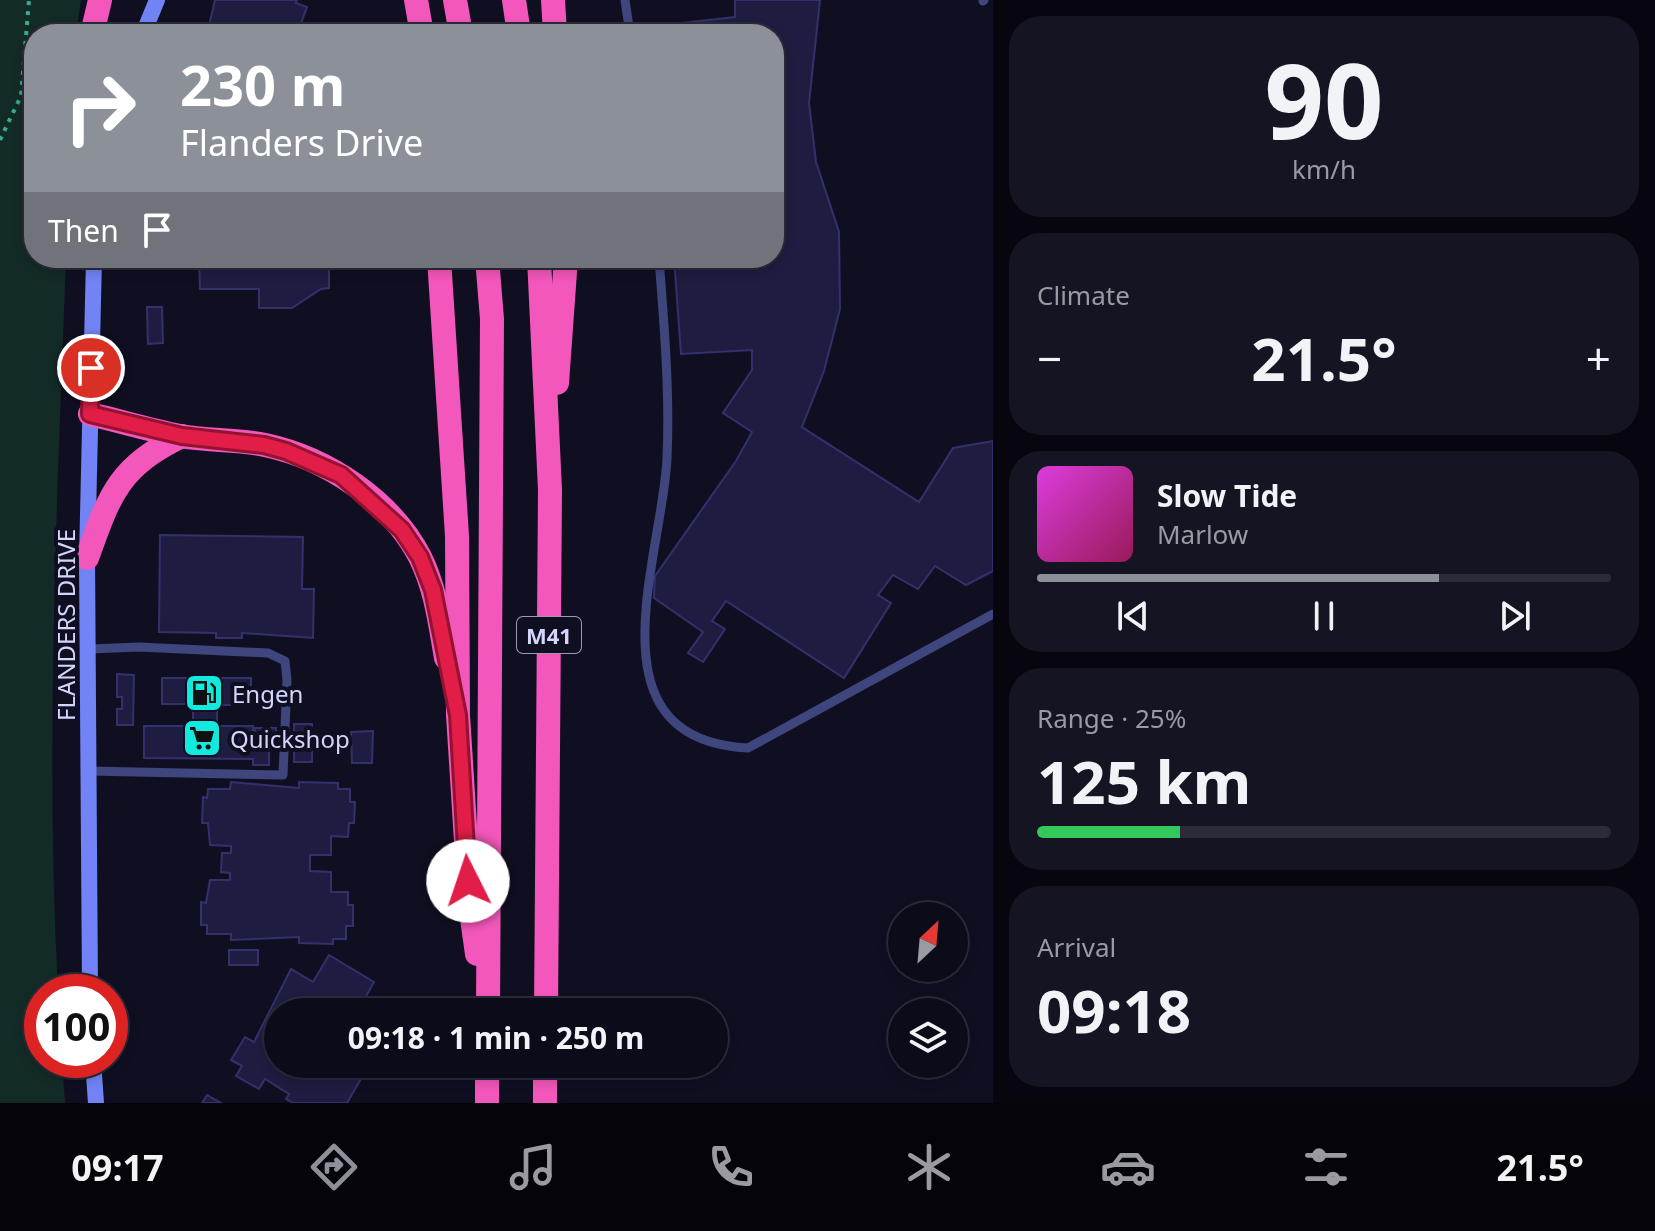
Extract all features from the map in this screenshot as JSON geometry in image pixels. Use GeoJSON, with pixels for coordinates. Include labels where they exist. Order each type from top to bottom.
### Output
{"type":"FeatureCollection","features":[{"type":"Feature","properties":{"kind":"highway"},"geometry":{"type":"LineString","coordinates":[[97,24],[103,0]]}},
{"type":"Feature","properties":{"kind":"highway"},"geometry":{"type":"LineString","coordinates":[[416,0],[420,24]]}},
{"type":"Feature","properties":{"kind":"highway"},"geometry":{"type":"LineString","coordinates":[[455,0],[459,24]]}},
{"type":"Feature","properties":{"kind":"highway"},"geometry":{"type":"LineString","coordinates":[[514,0],[518,24]]}},
{"type":"Feature","properties":{"kind":"highway"},"geometry":{"type":"LineString","coordinates":[[553,0],[554,24]]}},
{"type":"Feature","properties":{"kind":"highway"},"geometry":{"type":"LineString","coordinates":[[440,268],[457,536],[458,715],[470,904],[487,998]]}},
{"type":"Feature","properties":{"kind":"highway","name":"M41"},"geometry":{"type":"LineString","coordinates":[[488,268],[492,319],[488,998]]}},
{"type":"Feature","properties":{"kind":"highway","name":"M41"},"geometry":{"type":"LineString","coordinates":[[539,268],[550,490],[546,998]]}},
{"type":"Feature","properties":{"kind":"highway"},"geometry":{"type":"LineString","coordinates":[[550,490],[565,268]]}},
{"type":"Feature","properties":{"kind":"highway"},"geometry":{"type":"LineString","coordinates":[[90,414],[182,436],[264,445],[286,451],[341,475],[384,510],[420,557],[433,590],[458,715]]}},
{"type":"Feature","properties":{"kind":"highway"},"geometry":{"type":"LineString","coordinates":[[87,558],[102,516],[123,477],[153,450],[182,436]]}},
{"type":"Feature","properties":{"kind":"highway"},"geometry":{"type":"LineString","coordinates":[[487,1078],[487,1103]]}},
{"type":"Feature","properties":{"kind":"highway"},"geometry":{"type":"LineString","coordinates":[[545,1078],[545,1103]]}},
{"type":"Feature","properties":{"kind":"street"},"geometry":{"type":"LineString","coordinates":[[147,24],[157,0]]}},
{"type":"Feature","properties":{"kind":"street","name":"FLANDERS DRIVE"},"geometry":{"type":"LineString","coordinates":[[90,974],[87,558],[94,268]]}},
{"type":"Feature","properties":{"kind":"street"},"geometry":{"type":"LineString","coordinates":[[94,1078],[96,1103]]}},
{"type":"Feature","properties":{"kind":"lane"},"geometry":{"type":"LineString","coordinates":[[625,0],[629,24]]}},
{"type":"Feature","properties":{"kind":"lane"},"geometry":{"type":"LineString","coordinates":[[660,268],[668,394],[667,460],[662,514],[647,583],[644,643],[648,679],[672,719],[709,742],[748,748],[993,614]]}},
{"type":"Feature","properties":{"kind":"lane"},"geometry":{"type":"LineString","coordinates":[[88,771],[283,775],[287,680],[285,661],[268,653],[139,647],[90,649]]}},
{"type":"Feature","properties":{"kind":"path"},"geometry":{"type":"LineString","coordinates":[[27,24],[29,0]]}},
{"type":"Feature","properties":{"kind":"path"},"geometry":{"type":"LineString","coordinates":[[0,140],[21,96],[24,60]]}},
{"type":"Feature","properties":{"kind":"green space"},"geometry":{"type":"Polygon","coordinates":[[[0,0],[81,0],[77,24],[24,24],[24,268],[66,268],[52,717],[57,974],[24,974],[24,1078],[63,1078],[65,1103],[0,1103],[0,0]]]}},
{"type":"Feature","properties":{"kind":"building"},"geometry":{"type":"Polygon","coordinates":[[[215,0],[297,0],[296,3],[307,7],[301,24],[209,24],[215,0]]]}},
{"type":"Feature","properties":{"kind":"building"},"geometry":{"type":"Polygon","coordinates":[[[735,0],[820,0],[809,103],[816,162],[839,232],[840,309],[824,371],[802,427],[919,502],[953,448],[993,441],[993,571],[966,585],[935,566],[918,589],[893,575],[878,595],[891,603],[844,678],[726,601],[712,621],[725,629],[703,662],[688,653],[703,632],[654,598],[655,576],[736,461],[752,432],[723,413],[752,370],[752,350],[681,354],[675,268],[784,268],[784,24],[674,24],[735,17],[735,0]]]}},
{"type":"Feature","properties":{"kind":"building"},"geometry":{"type":"Polygon","coordinates":[[[199,268],[329,268],[329,288],[321,289],[292,308],[259,308],[259,289],[200,289],[199,268]]]}},
{"type":"Feature","properties":{"kind":"building"},"geometry":{"type":"Polygon","coordinates":[[[147,307],[162,307],[163,343],[148,344],[147,307]]]}},
{"type":"Feature","properties":{"kind":"building"},"geometry":{"type":"Polygon","coordinates":[[[160,535],[303,537],[302,589],[314,589],[313,638],[242,633],[242,638],[216,638],[216,633],[159,632],[160,535]]]}},
{"type":"Feature","properties":{"kind":"building"},"geometry":{"type":"Polygon","coordinates":[[[117,674],[134,675],[133,725],[117,725],[117,709],[122,709],[122,697],[117,697],[117,674]]]}},
{"type":"Feature","properties":{"kind":"building"},"geometry":{"type":"Polygon","coordinates":[[[162,678],[251,678],[251,705],[217,705],[217,726],[193,726],[193,704],[162,704],[162,678]]]}},
{"type":"Feature","properties":{"kind":"building"},"geometry":{"type":"Polygon","coordinates":[[[294,724],[312,724],[312,762],[294,762],[294,724]]]}},
{"type":"Feature","properties":{"kind":"building"},"geometry":{"type":"Polygon","coordinates":[[[144,726],[253,726],[253,745],[269,745],[269,765],[253,765],[253,759],[144,758],[144,726]]]}},
{"type":"Feature","properties":{"kind":"building"},"geometry":{"type":"Polygon","coordinates":[[[255,728],[276,728],[276,743],[254,743],[255,728]]]}},
{"type":"Feature","properties":{"kind":"building"},"geometry":{"type":"Polygon","coordinates":[[[373,731],[372,763],[352,763],[351,732],[373,731]]]}},
{"type":"Feature","properties":{"kind":"building"},"geometry":{"type":"Polygon","coordinates":[[[231,782],[299,788],[299,782],[338,783],[338,789],[350,789],[350,802],[355,802],[354,823],[349,823],[348,837],[331,836],[331,855],[310,855],[310,871],[331,872],[331,892],[348,892],[348,905],[353,905],[353,926],[346,926],[346,939],[333,939],[333,944],[299,943],[299,937],[231,940],[231,934],[207,934],[207,925],[201,925],[201,902],[206,903],[210,880],[230,880],[230,873],[221,872],[222,853],[231,853],[231,846],[210,845],[208,823],[202,823],[203,797],[207,798],[208,789],[230,789],[231,782]]]}},
{"type":"Feature","properties":{"kind":"building"},"geometry":{"type":"Polygon","coordinates":[[[229,950],[258,950],[258,965],[229,965],[229,950]]]}},
{"type":"Feature","properties":{"kind":"building"},"geometry":{"type":"Polygon","coordinates":[[[329,955],[374,982],[365,998],[276,998],[291,969],[313,982],[329,955]]]}},
{"type":"Feature","properties":{"kind":"building"},"geometry":{"type":"Polygon","coordinates":[[[264,1022],[264,1078],[361,1078],[347,1103],[293,1103],[286,1099],[289,1094],[265,1079],[259,1089],[236,1076],[242,1066],[231,1060],[245,1037],[254,1042],[264,1022]]]}},
{"type":"Feature","properties":{"kind":"building"},"geometry":{"type":"Polygon","coordinates":[[[207,1095],[221,1103],[202,1103],[207,1095]]]}},
{"type":"Feature","properties":{"kind":"place","name":"Engen"},"geometry":{"type":"Point","coordinates":[204,693]}},
{"type":"Feature","properties":{"kind":"place","name":"Quickshop"},"geometry":{"type":"Point","coordinates":[202,738]}},
{"type":"Feature","properties":{"kind":"route"},"geometry":{"type":"LineString","coordinates":[[91,368],[90,414],[182,436],[264,445],[286,451],[341,475],[384,510],[402,530],[420,557],[433,590],[458,715],[468,881]]}}]}
